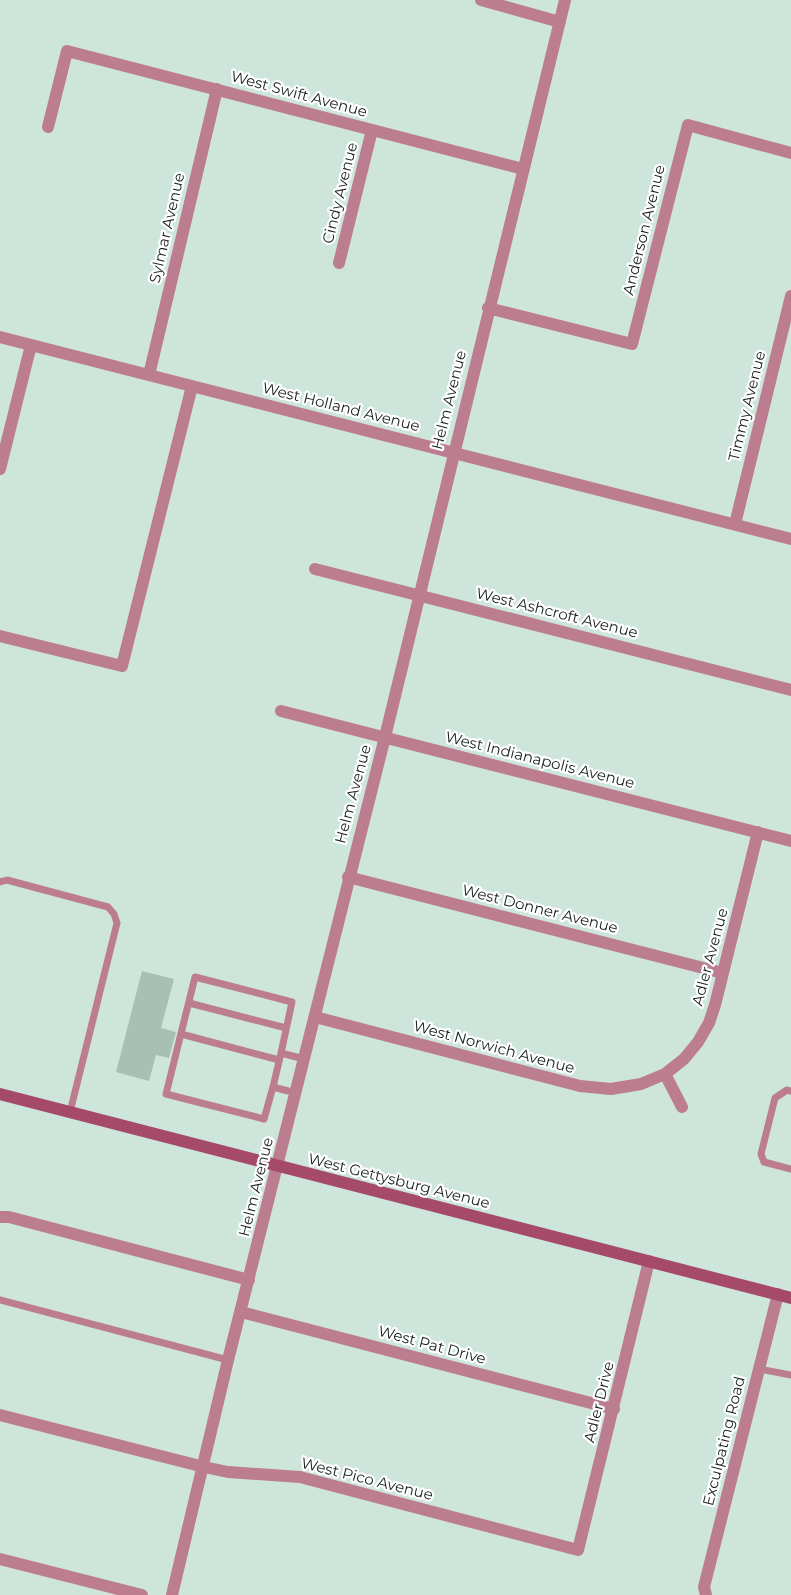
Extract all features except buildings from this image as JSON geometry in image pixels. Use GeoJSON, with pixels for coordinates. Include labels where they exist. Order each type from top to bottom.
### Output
{"type":"FeatureCollection","features":[{"type":"Feature","properties":{"kind":"street"},"geometry":{"type":"LineString","coordinates":[[481,0],[560,22]]}},
{"type":"Feature","properties":{"kind":"street","name":"Helm Avenue"},"geometry":{"type":"LineString","coordinates":[[173,1595],[228,1360],[242,1312],[348,877],[385,737],[488,308],[565,0]]}},
{"type":"Feature","properties":{"kind":"street","name":"West Swift Avenue"},"geometry":{"type":"LineString","coordinates":[[48,127],[66,51],[523,168]]}},
{"type":"Feature","properties":{"kind":"street","name":"Sylmar Avenue"},"geometry":{"type":"LineString","coordinates":[[149,376],[217,89]]}},
{"type":"Feature","properties":{"kind":"street","name":"Anderson Avenue"},"geometry":{"type":"LineString","coordinates":[[488,308],[632,344],[688,125],[791,153]]}},
{"type":"Feature","properties":{"kind":"street","name":"Cindy Avenue"},"geometry":{"type":"LineString","coordinates":[[339,263],[372,130]]}},
{"type":"Feature","properties":{"kind":"street","name":"Timmy Avenue"},"geometry":{"type":"LineString","coordinates":[[735,524],[791,296]]}},
{"type":"Feature","properties":{"kind":"street","name":"West Holland Avenue"},"geometry":{"type":"LineString","coordinates":[[0,338],[791,539]]}},
{"type":"Feature","properties":{"kind":"street"},"geometry":{"type":"LineString","coordinates":[[0,469],[31,346]]}},
{"type":"Feature","properties":{"kind":"street"},"geometry":{"type":"LineString","coordinates":[[0,636],[122,666],[192,386]]}},
{"type":"Feature","properties":{"kind":"street","name":"West Ashcroft Avenue"},"geometry":{"type":"LineString","coordinates":[[315,569],[791,690]]}},
{"type":"Feature","properties":{"kind":"street","name":"West Indianapolis Avenue"},"geometry":{"type":"LineString","coordinates":[[281,711],[791,841]]}},
{"type":"Feature","properties":{"kind":"street","name":"Adler Avenue"},"geometry":{"type":"LineString","coordinates":[[665,1074],[684,1059],[709,1023],[758,832]]}},
{"type":"Feature","properties":{"kind":"street","name":"West Donner Avenue"},"geometry":{"type":"LineString","coordinates":[[348,877],[723,972]]}},
{"type":"Feature","properties":{"kind":"street","name":"West Norwich Avenue"},"geometry":{"type":"LineString","coordinates":[[315,1017],[580,1086],[611,1089],[641,1084],[665,1074]]}},
{"type":"Feature","properties":{"kind":"street"},"geometry":{"type":"LineString","coordinates":[[665,1074],[682,1107]]}},
{"type":"Feature","properties":{"kind":"street","name":"West Gettysburg Avenue"},"geometry":{"type":"LineString","coordinates":[[0,1094],[791,1298]]}},
{"type":"Feature","properties":{"kind":"street"},"geometry":{"type":"LineString","coordinates":[[0,1217],[10,1217],[250,1280]]}},
{"type":"Feature","properties":{"kind":"street","name":"Adler Drive"},"geometry":{"type":"LineString","coordinates":[[578,1550],[649,1261]]}},
{"type":"Feature","properties":{"kind":"street","name":"Exculpating Road"},"geometry":{"type":"LineString","coordinates":[[706,1595],[704,1588],[778,1294]]}},
{"type":"Feature","properties":{"kind":"street","name":"West Pat Drive"},"geometry":{"type":"LineString","coordinates":[[242,1312],[614,1409]]}},
{"type":"Feature","properties":{"kind":"street","name":"West Pico Avenue"},"geometry":{"type":"LineString","coordinates":[[0,1415],[228,1472],[300,1477],[578,1550]]}},
{"type":"Feature","properties":{"kind":"street"},"geometry":{"type":"LineString","coordinates":[[0,1559],[142,1595]]}},
{"type":"Feature","properties":{"kind":"lane"},"geometry":{"type":"LineString","coordinates":[[0,882],[7,880],[108,907],[114,914],[117,923],[70,1112]]}},
{"type":"Feature","properties":{"kind":"lane"},"geometry":{"type":"LineString","coordinates":[[195,977],[292,1002],[286,1028],[264,1119],[166,1094],[195,977]]}},
{"type":"Feature","properties":{"kind":"lane"},"geometry":{"type":"LineString","coordinates":[[188,1003],[286,1028]]}},
{"type":"Feature","properties":{"kind":"lane"},"geometry":{"type":"LineString","coordinates":[[181,1034],[280,1057],[304,1059]]}},
{"type":"Feature","properties":{"kind":"lane"},"geometry":{"type":"LineString","coordinates":[[273,1087],[296,1092]]}},
{"type":"Feature","properties":{"kind":"lane"},"geometry":{"type":"LineString","coordinates":[[791,1091],[787,1090],[775,1098],[761,1154],[764,1162],[791,1170]]}},
{"type":"Feature","properties":{"kind":"lane"},"geometry":{"type":"LineString","coordinates":[[0,1300],[228,1360]]}},
{"type":"Feature","properties":{"kind":"lane"},"geometry":{"type":"LineString","coordinates":[[759,1369],[791,1376]]}}]}
